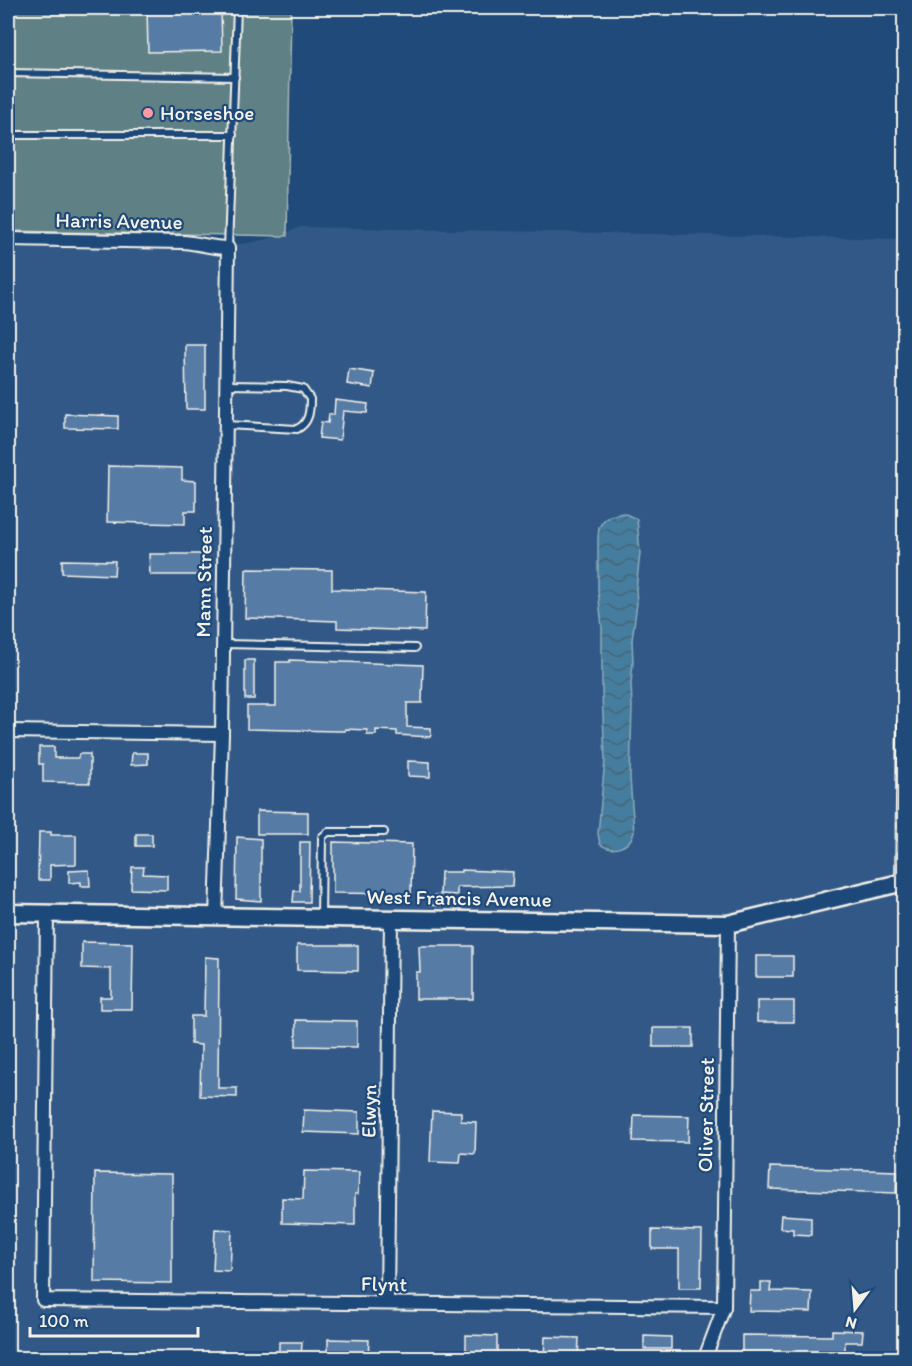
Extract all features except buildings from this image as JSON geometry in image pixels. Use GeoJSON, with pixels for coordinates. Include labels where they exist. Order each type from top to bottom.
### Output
{"type":"FeatureCollection","features":[{"type":"Feature","properties":{"kind":"street","name":"Harris Avenue"},"geometry":{"type":"LineString","coordinates":[[8,239],[183,242],[203,243],[209,248],[228,248]]}},
{"type":"Feature","properties":{"kind":"street","name":"Mann Street"},"geometry":{"type":"LineString","coordinates":[[216,917],[222,734],[228,248]]}},
{"type":"Feature","properties":{"kind":"street"},"geometry":{"type":"LineString","coordinates":[[903,882],[904,723]]}},
{"type":"Feature","properties":{"kind":"street"},"geometry":{"type":"LineString","coordinates":[[8,731],[222,734]]}},
{"type":"Feature","properties":{"kind":"street"},"geometry":{"type":"LineString","coordinates":[[188,734],[202,737],[212,743],[219,754],[221,767]]}},
{"type":"Feature","properties":{"kind":"street","name":"West Francis Avenue"},"geometry":{"type":"LineString","coordinates":[[8,913],[728,924],[903,882]]}},
{"type":"Feature","properties":{"kind":"street","name":"Flynt"},"geometry":{"type":"LineString","coordinates":[[47,914],[43,1300],[724,1306]]}},
{"type":"Feature","properties":{"kind":"street","name":"Elwyn"},"geometry":{"type":"LineString","coordinates":[[387,1303],[391,919]]}},
{"type":"Feature","properties":{"kind":"street","name":"Oliver Street"},"geometry":{"type":"LineString","coordinates":[[705,1359],[724,1306],[728,924]]}},
{"type":"Feature","properties":{"kind":"lane"},"geometry":{"type":"LineString","coordinates":[[228,248],[237,8]]}},
{"type":"Feature","properties":{"kind":"lane"},"geometry":{"type":"LineString","coordinates":[[8,73],[235,77]]}},
{"type":"Feature","properties":{"kind":"lane"},"geometry":{"type":"LineString","coordinates":[[8,135],[233,135]]}},
{"type":"Feature","properties":{"kind":"lane"},"geometry":{"type":"LineString","coordinates":[[226,385],[287,386],[303,389],[310,399],[308,418],[303,426],[297,429],[226,425]]}},
{"type":"Feature","properties":{"kind":"lane"},"geometry":{"type":"LineString","coordinates":[[223,644],[415,648]]}},
{"type":"Feature","properties":{"kind":"lane"},"geometry":{"type":"LineString","coordinates":[[321,918],[322,837],[328,832],[384,832]]}},
{"type":"Feature","properties":{"kind":"shaded area"},"geometry":{"type":"Polygon","coordinates":[[[301,227],[904,239],[904,1358],[8,1358],[8,242],[242,244],[268,239],[301,227]]]}},
{"type":"Feature","properties":{"kind":"green space","name":"Horseshoe"},"geometry":{"type":"Polygon","coordinates":[[[8,8],[291,8],[287,236],[8,231],[8,8]]]}},
{"type":"Feature","properties":{"kind":"water"},"geometry":{"type":"Polygon","coordinates":[[[623,513],[637,519],[640,553],[632,640],[631,683],[630,778],[634,832],[629,842],[615,849],[600,844],[598,834],[605,760],[598,539],[599,527],[604,520],[623,513]]]}},
{"type":"Feature","properties":{"kind":"place","name":"Horseshoe"},"geometry":{"type":"Point","coordinates":[148,113]}}]}
